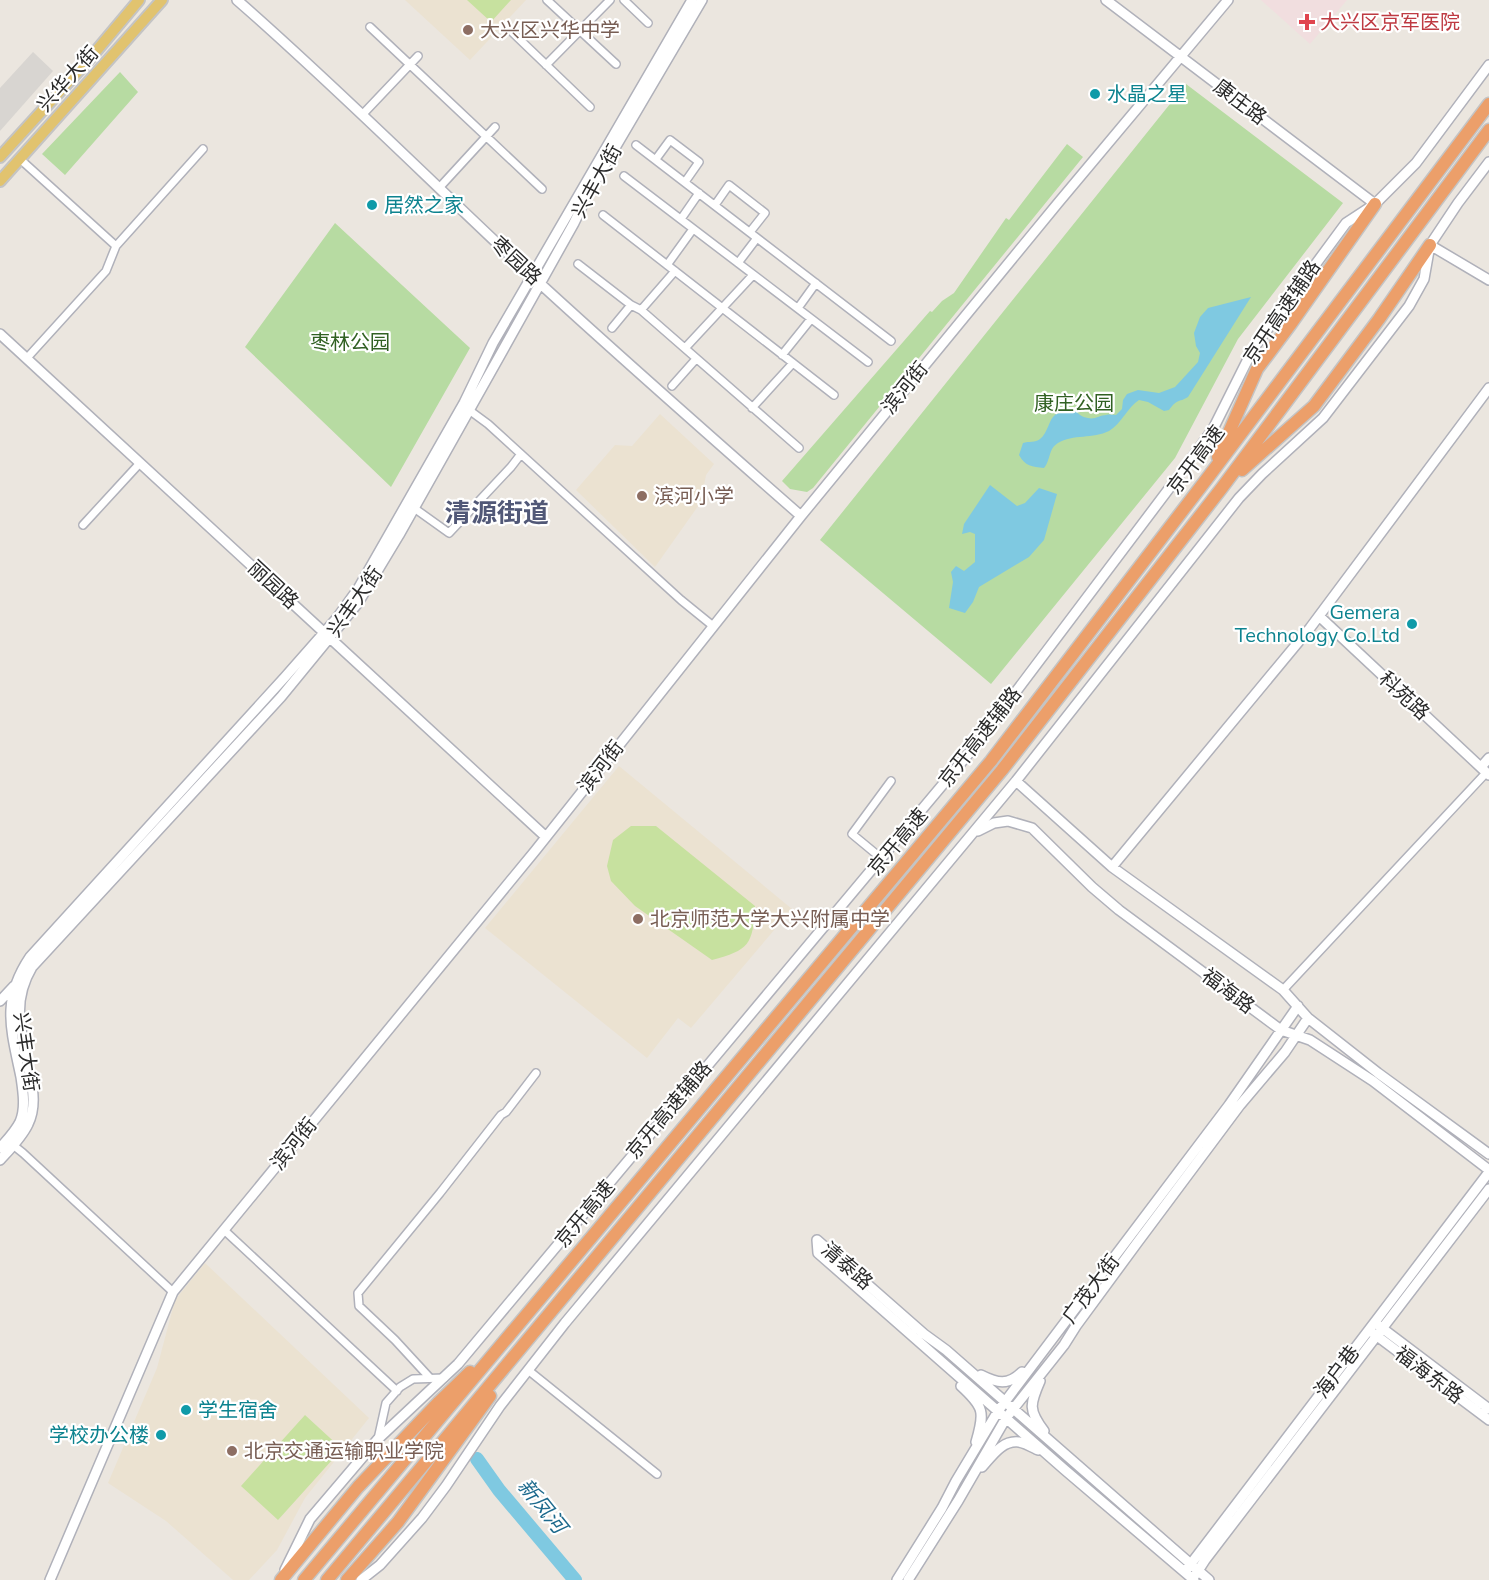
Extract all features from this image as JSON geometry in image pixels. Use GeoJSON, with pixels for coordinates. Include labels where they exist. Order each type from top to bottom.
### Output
{"type":"FeatureCollection","features":[{"type":"Feature","properties":{"kind":"highway","name":"京开高速"},"geometry":{"type":"LineString","coordinates":[[304,1580],[420,1441],[443,1405],[518,1325],[991,761],[1489,104]]}},
{"type":"Feature","properties":{"kind":"highway","name":"京开高速"},"geometry":{"type":"LineString","coordinates":[[440,1456],[531,1337],[1002,770],[1221,489],[1489,130]]}},
{"type":"Feature","properties":{"kind":"highway"},"geometry":{"type":"LineString","coordinates":[[1209,476],[1257,369],[1375,204]]}},
{"type":"Feature","properties":{"kind":"highway"},"geometry":{"type":"LineString","coordinates":[[1221,489],[1314,406],[1379,319],[1430,245]]}},
{"type":"Feature","properties":{"kind":"highway"},"geometry":{"type":"LineString","coordinates":[[280,1580],[358,1487],[410,1432],[443,1405]]}},
{"type":"Feature","properties":{"kind":"highway"},"geometry":{"type":"LineString","coordinates":[[327,1580],[440,1456]]}},
{"type":"Feature","properties":{"kind":"highway"},"geometry":{"type":"LineString","coordinates":[[347,1580],[398,1522],[440,1456]]}},
{"type":"Feature","properties":{"kind":"main road","name":"兴华大街"},"geometry":{"type":"LineString","coordinates":[[0,157],[92,56],[139,0]]}},
{"type":"Feature","properties":{"kind":"main road","name":"兴华大街"},"geometry":{"type":"LineString","coordinates":[[0,181],[162,0]]}},
{"type":"Feature","properties":{"kind":"main road"},"geometry":{"type":"LineString","coordinates":[[152,11],[169,0]]}},
{"type":"Feature","properties":{"kind":"main road","name":"枣园路"},"geometry":{"type":"LineString","coordinates":[[238,0],[287,43],[532,276],[801,516]]}},
{"type":"Feature","properties":{"kind":"main road","name":"兴丰大街"},"geometry":{"type":"LineString","coordinates":[[4,1144],[29,1123],[32,1109],[33,1091],[19,1006],[25,979],[32,967],[281,697],[328,635],[358,589],[464,403],[493,343],[692,0]]}},
{"type":"Feature","properties":{"kind":"main road","name":"兴丰大街"},"geometry":{"type":"LineString","coordinates":[[0,1160],[4,1144],[20,1122],[23,1111],[23,1089],[10,1018],[11,1001],[21,971],[30,957],[252,714],[358,603],[414,508],[574,223],[589,192],[702,0]]}},
{"type":"Feature","properties":{"kind":"main road","name":"康庄路"},"geometry":{"type":"LineString","coordinates":[[1106,0],[1375,204]]}},
{"type":"Feature","properties":{"kind":"main road","name":"滨河街"},"geometry":{"type":"LineString","coordinates":[[50,1580],[173,1292],[546,837],[801,516],[1050,212],[1228,0]]}},
{"type":"Feature","properties":{"kind":"main road","name":"京开高速辅路"},"geometry":{"type":"LineString","coordinates":[[280,1580],[310,1519],[378,1439],[464,1357],[975,746],[1213,429],[1253,349],[1346,223],[1375,204],[1416,163],[1489,65]]}},
{"type":"Feature","properties":{"kind":"main road"},"geometry":{"type":"LineString","coordinates":[[361,1580],[380,1565],[415,1526],[457,1470],[500,1406],[565,1323],[973,834],[1239,498],[1323,418],[1409,306],[1424,279],[1430,245],[1489,162]]}},
{"type":"Feature","properties":{"kind":"main road"},"geometry":{"type":"LineString","coordinates":[[1430,245],[1489,280]]}},
{"type":"Feature","properties":{"kind":"main road","name":"丽园路"},"geometry":{"type":"LineString","coordinates":[[0,334],[546,837]]}},
{"type":"Feature","properties":{"kind":"main road"},"geometry":{"type":"LineString","coordinates":[[1112,867],[1319,616],[1489,388]]}},
{"type":"Feature","properties":{"kind":"main road","name":"科苑路"},"geometry":{"type":"LineString","coordinates":[[1319,616],[1485,772]]}},
{"type":"Feature","properties":{"kind":"main road"},"geometry":{"type":"LineString","coordinates":[[1485,772],[1489,759]]}},
{"type":"Feature","properties":{"kind":"main road","name":"福海路"},"geometry":{"type":"LineString","coordinates":[[1016,781],[1112,867],[1283,990],[1308,1018],[1378,1073],[1489,1154]]}},
{"type":"Feature","properties":{"kind":"main road","name":"福海路"},"geometry":{"type":"LineString","coordinates":[[973,834],[994,823],[1008,821],[1032,828],[1119,910],[1281,1030],[1310,1040],[1373,1081],[1489,1171]]}},
{"type":"Feature","properties":{"kind":"main road"},"geometry":{"type":"LineString","coordinates":[[0,1001],[15,984]]}},
{"type":"Feature","properties":{"kind":"main road","name":"广茂大街"},"geometry":{"type":"LineString","coordinates":[[908,1580],[966,1488],[1006,1418],[1009,1406],[1044,1352],[1229,1105],[1298,1006]]}},
{"type":"Feature","properties":{"kind":"main road","name":"广茂大街"},"geometry":{"type":"LineString","coordinates":[[897,1580],[998,1411],[1009,1406],[1046,1369],[1233,1115],[1285,1052],[1308,1018]]}},
{"type":"Feature","properties":{"kind":"main road","name":"海户巷"},"geometry":{"type":"LineString","coordinates":[[1192,1573],[1205,1560],[1376,1329],[1489,1171]]}},
{"type":"Feature","properties":{"kind":"main road","name":"海户巷"},"geometry":{"type":"LineString","coordinates":[[1376,1329],[1489,1189]]}},
{"type":"Feature","properties":{"kind":"main road","name":"清泰路"},"geometry":{"type":"LineString","coordinates":[[1192,1573],[1061,1451],[818,1240],[818,1253],[1046,1453],[1192,1573],[1209,1580]]}},
{"type":"Feature","properties":{"kind":"main road","name":"福海东路"},"geometry":{"type":"LineString","coordinates":[[1376,1329],[1489,1408]]}},
{"type":"Feature","properties":{"kind":"main road","name":"福海东路"},"geometry":{"type":"LineString","coordinates":[[1376,1329],[1489,1420]]}},
{"type":"Feature","properties":{"kind":"main road"},"geometry":{"type":"LineString","coordinates":[[966,1367],[990,1380],[1005,1382],[1015,1379],[1044,1352]]}},
{"type":"Feature","properties":{"kind":"main road"},"geometry":{"type":"LineString","coordinates":[[946,1364],[960,1385],[980,1406],[981,1422],[972,1454]]}},
{"type":"Feature","properties":{"kind":"main road"},"geometry":{"type":"LineString","coordinates":[[1046,1369],[1033,1397],[1032,1409],[1034,1418],[1061,1451]]}},
{"type":"Feature","properties":{"kind":"main road"},"geometry":{"type":"LineString","coordinates":[[966,1488],[999,1448],[1008,1443],[1019,1442],[1046,1453]]}},
{"type":"Feature","properties":{"kind":"street"},"geometry":{"type":"LineString","coordinates":[[547,0],[616,64]]}},
{"type":"Feature","properties":{"kind":"street"},"geometry":{"type":"LineString","coordinates":[[546,65],[610,0]]}},
{"type":"Feature","properties":{"kind":"street"},"geometry":{"type":"LineString","coordinates":[[624,0],[648,23]]}},
{"type":"Feature","properties":{"kind":"street"},"geometry":{"type":"LineString","coordinates":[[370,27],[542,189]]}},
{"type":"Feature","properties":{"kind":"street"},"geometry":{"type":"LineString","coordinates":[[513,33],[590,106]]}},
{"type":"Feature","properties":{"kind":"street"},"geometry":{"type":"LineString","coordinates":[[362,115],[418,56]]}},
{"type":"Feature","properties":{"kind":"street"},"geometry":{"type":"LineString","coordinates":[[439,188],[495,127]]}},
{"type":"Feature","properties":{"kind":"street"},"geometry":{"type":"LineString","coordinates":[[656,159],[670,140],[699,162],[685,182]]}},
{"type":"Feature","properties":{"kind":"street"},"geometry":{"type":"LineString","coordinates":[[636,145],[891,341]]}},
{"type":"Feature","properties":{"kind":"street"},"geometry":{"type":"LineString","coordinates":[[27,358],[106,272],[116,246],[203,149]]}},
{"type":"Feature","properties":{"kind":"street"},"geometry":{"type":"LineString","coordinates":[[20,159],[116,246]]}},
{"type":"Feature","properties":{"kind":"street"},"geometry":{"type":"LineString","coordinates":[[624,176],[868,362]]}},
{"type":"Feature","properties":{"kind":"street"},"geometry":{"type":"LineString","coordinates":[[715,205],[729,185],[765,213],[750,232]]}},
{"type":"Feature","properties":{"kind":"street"},"geometry":{"type":"LineString","coordinates":[[681,219],[699,193]]}},
{"type":"Feature","properties":{"kind":"street"},"geometry":{"type":"LineString","coordinates":[[603,215],[834,395]]}},
{"type":"Feature","properties":{"kind":"street"},"geometry":{"type":"LineString","coordinates":[[667,265],[693,229]]}},
{"type":"Feature","properties":{"kind":"street"},"geometry":{"type":"LineString","coordinates":[[738,263],[757,238]]}},
{"type":"Feature","properties":{"kind":"street"},"geometry":{"type":"LineString","coordinates":[[579,264],[686,347],[696,359],[799,448]]}},
{"type":"Feature","properties":{"kind":"street"},"geometry":{"type":"LineString","coordinates":[[641,310],[675,271]]}},
{"type":"Feature","properties":{"kind":"street"},"geometry":{"type":"LineString","coordinates":[[686,347],[753,275]]}},
{"type":"Feature","properties":{"kind":"street"},"geometry":{"type":"LineString","coordinates":[[798,308],[816,283]]}},
{"type":"Feature","properties":{"kind":"street"},"geometry":{"type":"LineString","coordinates":[[612,328],[631,305]]}},
{"type":"Feature","properties":{"kind":"street"},"geometry":{"type":"LineString","coordinates":[[782,355],[811,319]]}},
{"type":"Feature","properties":{"kind":"street"},"geometry":{"type":"LineString","coordinates":[[672,386],[696,359]]}},
{"type":"Feature","properties":{"kind":"street"},"geometry":{"type":"LineString","coordinates":[[752,408],[793,363]]}},
{"type":"Feature","properties":{"kind":"street"},"geometry":{"type":"LineString","coordinates":[[469,410],[488,424],[681,600],[713,626]]}},
{"type":"Feature","properties":{"kind":"street"},"geometry":{"type":"LineString","coordinates":[[414,508],[449,532],[521,454]]}},
{"type":"Feature","properties":{"kind":"street"},"geometry":{"type":"LineString","coordinates":[[83,525],[140,463]]}},
{"type":"Feature","properties":{"kind":"street"},"geometry":{"type":"LineString","coordinates":[[1283,990],[1485,772]]}},
{"type":"Feature","properties":{"kind":"street"},"geometry":{"type":"LineString","coordinates":[[881,858],[852,834],[891,781]]}},
{"type":"Feature","properties":{"kind":"street"},"geometry":{"type":"LineString","coordinates":[[430,1378],[359,1306],[358,1293],[536,1073]]}},
{"type":"Feature","properties":{"kind":"street"},"geometry":{"type":"LineString","coordinates":[[4,1144],[173,1292]]}},
{"type":"Feature","properties":{"kind":"street"},"geometry":{"type":"LineString","coordinates":[[223,1230],[397,1391]]}},
{"type":"Feature","properties":{"kind":"street"},"geometry":{"type":"LineString","coordinates":[[528,1370],[657,1474]]}},
{"type":"Feature","properties":{"kind":"street"},"geometry":{"type":"LineString","coordinates":[[378,1439],[386,1403],[397,1391],[413,1379],[444,1378]]}},
{"type":"Feature","properties":{"kind":"shaded area","name":"大兴区兴华中学"},"geometry":{"type":"Polygon","coordinates":[[[405,0],[526,0],[470,60],[405,0]]]}},
{"type":"Feature","properties":{"kind":"shaded area","name":"大兴区京军医院"},"geometry":{"type":"Polygon","coordinates":[[[1261,0],[1347,0],[1310,44],[1261,0]]]}},
{"type":"Feature","properties":{"kind":"shaded area"},"geometry":{"type":"Polygon","coordinates":[[[33,52],[53,71],[0,131],[0,88],[33,52]]]}},
{"type":"Feature","properties":{"kind":"shaded area","name":"滨河小学"},"geometry":{"type":"Polygon","coordinates":[[[660,414],[714,464],[706,475],[701,502],[655,567],[576,490],[615,445],[632,446],[660,414]]]}},
{"type":"Feature","properties":{"kind":"shaded area","name":"北京师范大学大兴附属中学"},"geometry":{"type":"Polygon","coordinates":[[[619,766],[792,909],[691,1028],[678,1018],[647,1058],[485,928],[619,766]]]}},
{"type":"Feature","properties":{"kind":"shaded area","name":"北京交通运输职业学院"},"geometry":{"type":"Polygon","coordinates":[[[205,1263],[369,1418],[305,1498],[277,1550],[249,1580],[233,1580],[166,1521],[108,1483],[157,1368],[175,1300],[205,1263]]]}},
{"type":"Feature","properties":{"kind":"green space"},"geometry":{"type":"Polygon","coordinates":[[[467,0],[511,0],[491,22],[467,0]]]}},
{"type":"Feature","properties":{"kind":"green space"},"geometry":{"type":"Polygon","coordinates":[[[120,72],[138,92],[65,175],[42,154],[120,72]]]}},
{"type":"Feature","properties":{"kind":"green space","name":"康庄公园"},"geometry":{"type":"Polygon","coordinates":[[[1186,84],[1343,203],[1238,339],[1175,458],[991,684],[820,540],[1186,84]]]}},
{"type":"Feature","properties":{"kind":"green space"},"geometry":{"type":"Polygon","coordinates":[[[1067,144],[1083,157],[813,488],[807,492],[790,489],[782,481],[930,311],[932,312],[954,293],[1006,218],[1009,220],[1067,144]]]}},
{"type":"Feature","properties":{"kind":"green space","name":"枣林公园"},"geometry":{"type":"Polygon","coordinates":[[[335,223],[470,348],[391,487],[245,347],[335,223]]]}},
{"type":"Feature","properties":{"kind":"green space"},"geometry":{"type":"Polygon","coordinates":[[[631,826],[656,826],[755,906],[753,929],[747,944],[734,953],[712,960],[635,906],[611,881],[607,866],[613,840],[631,826]]]}},
{"type":"Feature","properties":{"kind":"green space"},"geometry":{"type":"Polygon","coordinates":[[[305,1415],[342,1449],[278,1520],[241,1486],[305,1415]]]}},
{"type":"Feature","properties":{"kind":"water"},"geometry":{"type":"Polygon","coordinates":[[[1251,297],[1188,397],[1164,411],[1139,400],[1109,431],[1070,438],[1055,445],[1044,468],[1029,465],[1021,459],[1019,455],[1023,443],[1040,439],[1057,414],[1075,411],[1084,417],[1091,418],[1116,415],[1122,409],[1123,400],[1127,394],[1138,390],[1159,393],[1175,387],[1198,362],[1200,353],[1196,346],[1194,333],[1200,317],[1208,308],[1251,297]]]}},
{"type":"Feature","properties":{"kind":"water"},"geometry":{"type":"Polygon","coordinates":[[[990,485],[1017,506],[1025,503],[1039,488],[1057,494],[1044,540],[1029,557],[979,587],[973,602],[965,613],[949,608],[953,582],[951,572],[956,566],[964,571],[975,562],[975,534],[970,532],[962,534],[964,524],[990,485]]]}},
{"type":"Feature","properties":{"kind":"waterway","name":"新凤河"},"geometry":{"type":"LineString","coordinates":[[477,1459],[499,1490],[575,1580]]}},
{"type":"Feature","properties":{"kind":"place","name":"大兴区京军医院"},"geometry":{"type":"Point","coordinates":[1307,22]}},
{"type":"Feature","properties":{"kind":"place","name":"大兴区兴华中学"},"geometry":{"type":"Point","coordinates":[468,30]}},
{"type":"Feature","properties":{"kind":"place","name":"水晶之星"},"geometry":{"type":"Point","coordinates":[1095,94]}},
{"type":"Feature","properties":{"kind":"place","name":"居然之家"},"geometry":{"type":"Point","coordinates":[372,205]}},
{"type":"Feature","properties":{"kind":"place","name":"滨河小学"},"geometry":{"type":"Point","coordinates":[642,496]}},
{"type":"Feature","properties":{"kind":"place","name":"Gemera Technology Co.Ltd"},"geometry":{"type":"Point","coordinates":[1412,624]}},
{"type":"Feature","properties":{"kind":"place","name":"北京师范大学大兴附属中学"},"geometry":{"type":"Point","coordinates":[638,919]}},
{"type":"Feature","properties":{"kind":"place","name":"学生宿舍"},"geometry":{"type":"Point","coordinates":[186,1410]}},
{"type":"Feature","properties":{"kind":"place","name":"学校办公楼"},"geometry":{"type":"Point","coordinates":[161,1435]}},
{"type":"Feature","properties":{"kind":"place","name":"北京交通运输职业学院"},"geometry":{"type":"Point","coordinates":[232,1451]}},
{"type":"Feature","properties":{"kind":"district","name":"清源街道"},"geometry":{"type":"Point","coordinates":[497,513]}}]}
